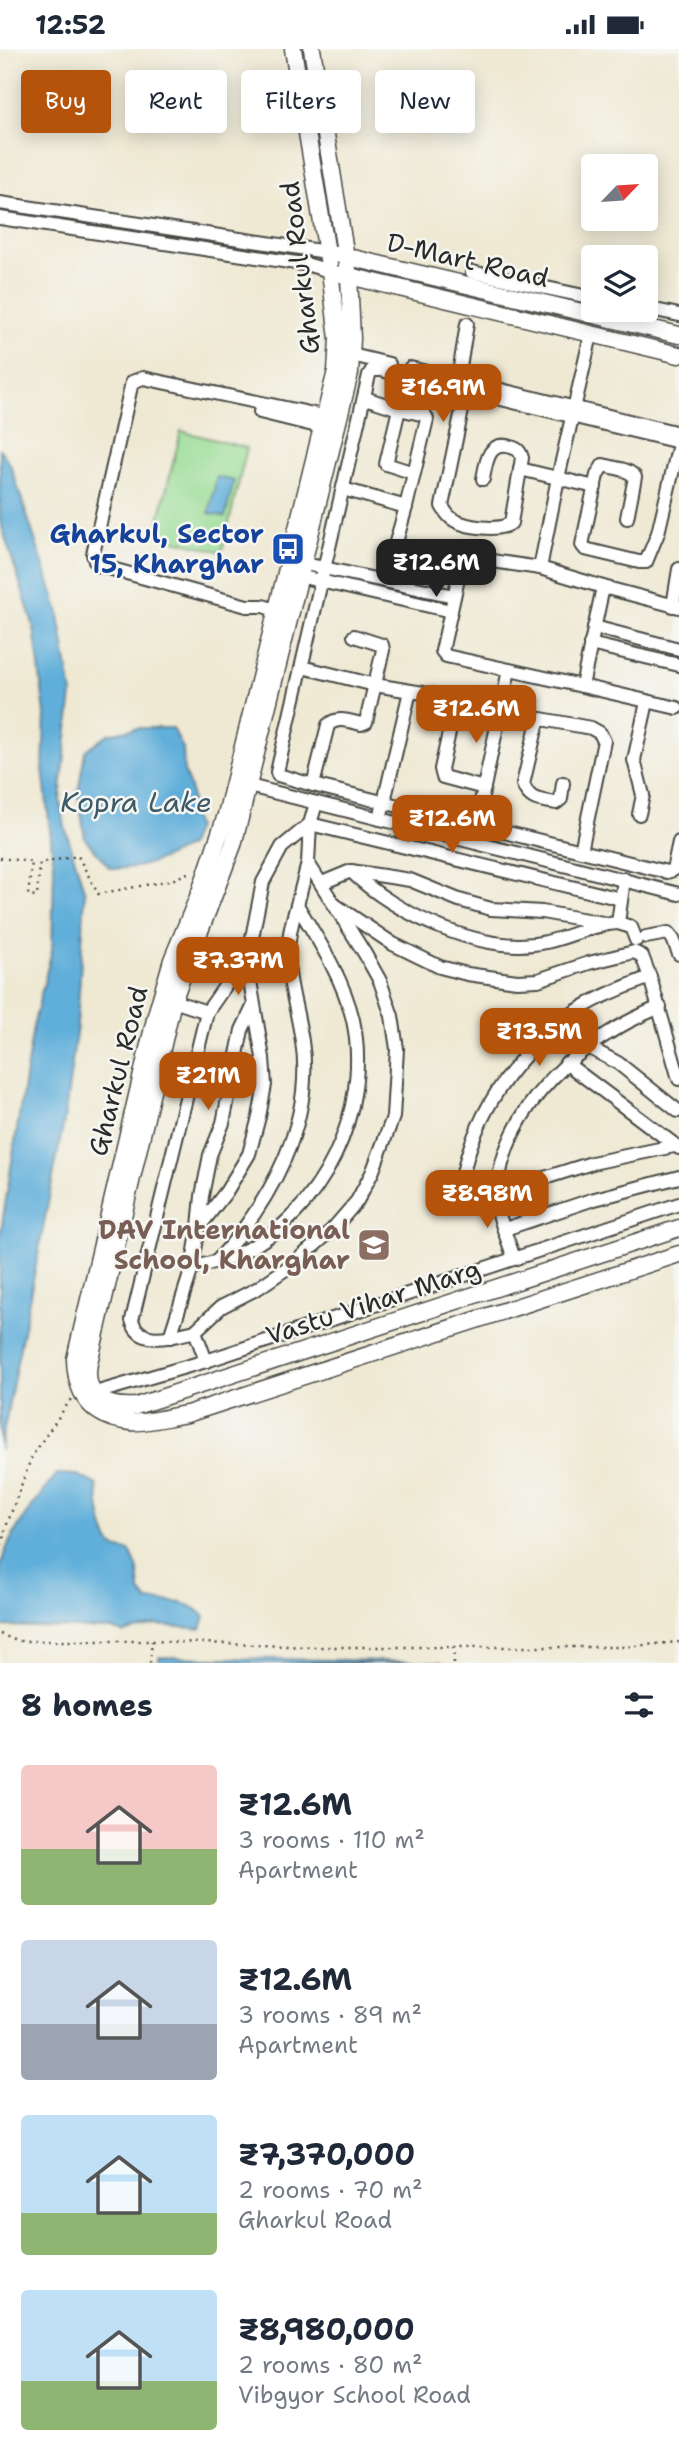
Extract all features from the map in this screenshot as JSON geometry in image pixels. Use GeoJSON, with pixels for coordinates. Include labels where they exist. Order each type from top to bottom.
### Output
{"type":"FeatureCollection","features":[{"type":"Feature","properties":{"kind":"main road","name":"Gharkul Road"},"geometry":{"type":"LineString","coordinates":[[293,49],[330,271],[337,354],[333,387],[322,421],[295,569]]}},
{"type":"Feature","properties":{"kind":"main road","name":"Gharkul Road"},"geometry":{"type":"LineString","coordinates":[[167,999],[233,845],[241,784],[277,611],[295,569],[347,390],[352,355],[349,276],[312,49]]}},
{"type":"Feature","properties":{"kind":"main road","name":"D-Mart Road"},"geometry":{"type":"LineString","coordinates":[[327,252],[679,335]]}},
{"type":"Feature","properties":{"kind":"main road","name":"D-Mart Road"},"geometry":{"type":"LineString","coordinates":[[330,271],[679,355]]}},
{"type":"Feature","properties":{"kind":"main road","name":"Gharkul Road"},"geometry":{"type":"LineString","coordinates":[[88,1390],[89,1363],[167,999],[172,960],[241,784]]}},
{"type":"Feature","properties":{"kind":"main road","name":"Vastu Vihar Marg"},"geometry":{"type":"LineString","coordinates":[[88,1390],[108,1404],[136,1406],[679,1228]]}},
{"type":"Feature","properties":{"kind":"main road"},"geometry":{"type":"LineString","coordinates":[[88,1390],[86,1401],[96,1410],[133,1423],[187,1414],[679,1254]]}},
{"type":"Feature","properties":{"kind":"main road"},"geometry":{"type":"LineString","coordinates":[[318,1346],[326,1369]]}},
{"type":"Feature","properties":{"kind":"street"},"geometry":{"type":"LineString","coordinates":[[0,203],[327,252]]}},
{"type":"Feature","properties":{"kind":"street"},"geometry":{"type":"LineString","coordinates":[[0,218],[309,265],[330,271]]}},
{"type":"Feature","properties":{"kind":"street"},"geometry":{"type":"LineString","coordinates":[[472,272],[581,295]]}},
{"type":"Feature","properties":{"kind":"street"},"geometry":{"type":"LineString","coordinates":[[658,311],[679,315]]}},
{"type":"Feature","properties":{"kind":"street"},"geometry":{"type":"LineString","coordinates":[[467,324],[462,385],[442,506],[454,521],[498,530],[506,527],[511,523],[520,453],[514,448],[500,445],[489,453],[482,479]]}},
{"type":"Feature","properties":{"kind":"street"},"geometry":{"type":"LineString","coordinates":[[540,568],[591,335]]}},
{"type":"Feature","properties":{"kind":"street"},"geometry":{"type":"LineString","coordinates":[[352,355],[575,412],[679,433]]}},
{"type":"Feature","properties":{"kind":"street"},"geometry":{"type":"LineString","coordinates":[[462,385],[375,369],[370,372],[278,775],[475,826],[671,872],[679,842]]}},
{"type":"Feature","properties":{"kind":"street"},"geometry":{"type":"LineString","coordinates":[[248,602],[101,565],[95,561],[93,554],[132,382],[143,378],[322,421]]}},
{"type":"Feature","properties":{"kind":"street"},"geometry":{"type":"LineString","coordinates":[[365,398],[425,415],[427,419],[396,542],[400,546],[462,561],[471,558],[540,568],[676,607],[679,570]]}},
{"type":"Feature","properties":{"kind":"street"},"geometry":{"type":"LineString","coordinates":[[399,409],[386,464],[414,473]]}},
{"type":"Feature","properties":{"kind":"street"},"geometry":{"type":"LineString","coordinates":[[260,412],[299,415]]}},
{"type":"Feature","properties":{"kind":"street"},"geometry":{"type":"LineString","coordinates":[[575,412],[679,443],[657,533],[646,562],[585,549],[582,545],[594,487],[603,465],[632,473],[635,477],[627,519]]}},
{"type":"Feature","properties":{"kind":"street"},"geometry":{"type":"LineString","coordinates":[[520,469],[594,487]]}},
{"type":"Feature","properties":{"kind":"street"},"geometry":{"type":"LineString","coordinates":[[343,489],[405,507]]}},
{"type":"Feature","properties":{"kind":"street"},"geometry":{"type":"LineString","coordinates":[[462,561],[443,642],[442,651],[446,656],[677,708]]}},
{"type":"Feature","properties":{"kind":"street"},"geometry":{"type":"LineString","coordinates":[[295,569],[325,568],[454,596]]}},
{"type":"Feature","properties":{"kind":"street"},"geometry":{"type":"LineString","coordinates":[[295,569],[321,582],[451,611]]}},
{"type":"Feature","properties":{"kind":"street"},"geometry":{"type":"LineString","coordinates":[[582,686],[603,587]]}},
{"type":"Feature","properties":{"kind":"street"},"geometry":{"type":"LineString","coordinates":[[212,590],[277,611]]}},
{"type":"Feature","properties":{"kind":"street"},"geometry":{"type":"LineString","coordinates":[[594,627],[679,649]]}},
{"type":"Feature","properties":{"kind":"street"},"geometry":{"type":"LineString","coordinates":[[313,785],[328,725],[333,720],[345,719],[361,724],[366,722],[382,645],[354,636]]}},
{"type":"Feature","properties":{"kind":"street"},"geometry":{"type":"LineString","coordinates":[[590,644],[679,665]]}},
{"type":"Feature","properties":{"kind":"street"},"geometry":{"type":"LineString","coordinates":[[302,667],[375,685],[453,698],[456,701],[442,769],[443,777],[484,788]]}},
{"type":"Feature","properties":{"kind":"street"},"geometry":{"type":"LineString","coordinates":[[472,842],[509,670]]}},
{"type":"Feature","properties":{"kind":"street"},"geometry":{"type":"LineString","coordinates":[[380,819],[410,691]]}},
{"type":"Feature","properties":{"kind":"street"},"geometry":{"type":"LineString","coordinates":[[639,814],[643,795],[634,760],[647,702]]}},
{"type":"Feature","properties":{"kind":"street"},"geometry":{"type":"LineString","coordinates":[[563,783],[561,799],[556,803],[533,799],[523,784],[537,725],[541,719],[591,729],[600,733],[604,741],[581,851]]}},
{"type":"Feature","properties":{"kind":"street"},"geometry":{"type":"LineString","coordinates":[[241,784],[679,894]]}},
{"type":"Feature","properties":{"kind":"street"},"geometry":{"type":"LineString","coordinates":[[217,1261],[237,1238],[273,1183],[298,1118],[304,1071],[302,1042],[288,979],[286,955],[288,937],[308,863],[310,824],[316,803]]}},
{"type":"Feature","properties":{"kind":"street"},"geometry":{"type":"LineString","coordinates":[[310,824],[621,899]]}},
{"type":"Feature","properties":{"kind":"street"},"geometry":{"type":"LineString","coordinates":[[199,1227],[226,1192],[249,1154],[265,1085],[247,963],[263,882],[282,847],[310,824]]}},
{"type":"Feature","properties":{"kind":"street"},"geometry":{"type":"LineString","coordinates":[[247,963],[230,979],[207,1012],[132,1320],[134,1328],[144,1336],[170,1337],[195,1331],[221,1307],[258,1288],[293,1264],[332,1230],[357,1201],[372,1173],[393,1118],[397,1049],[392,1016],[380,981],[308,863]]}},
{"type":"Feature","properties":{"kind":"street"},"geometry":{"type":"LineString","coordinates":[[322,883],[351,871],[410,880],[491,909],[542,912],[612,923],[631,927],[641,939],[668,933],[679,954]]}},
{"type":"Feature","properties":{"kind":"street"},"geometry":{"type":"LineString","coordinates":[[351,871],[390,903],[436,924],[479,939],[505,944],[546,942],[612,923]]}},
{"type":"Feature","properties":{"kind":"street"},"geometry":{"type":"LineString","coordinates":[[612,923],[621,899],[624,879]]}},
{"type":"Feature","properties":{"kind":"street"},"geometry":{"type":"LineString","coordinates":[[192,1268],[239,1254],[272,1233],[301,1206],[340,1145],[353,1110],[357,1046],[352,1019],[335,970],[297,905]]}},
{"type":"Feature","properties":{"kind":"street"},"geometry":{"type":"LineString","coordinates":[[335,905],[371,931],[414,955],[440,967],[467,974],[517,981],[538,980],[634,952],[642,956],[660,1007],[679,1079]]}},
{"type":"Feature","properties":{"kind":"street"},"geometry":{"type":"LineString","coordinates":[[498,1209],[463,1201],[461,1196],[472,1142],[490,1099],[516,1064],[568,1017],[607,994],[650,977]]}},
{"type":"Feature","properties":{"kind":"street"},"geometry":{"type":"LineString","coordinates":[[167,999],[207,1012]]}},
{"type":"Feature","properties":{"kind":"street"},"geometry":{"type":"LineString","coordinates":[[170,1337],[192,1268],[210,1155],[223,1123],[242,1030],[253,1007]]}},
{"type":"Feature","properties":{"kind":"street"},"geometry":{"type":"LineString","coordinates":[[514,1259],[498,1209],[497,1193],[507,1149],[526,1110],[566,1063],[613,1030],[660,1007]]}},
{"type":"Feature","properties":{"kind":"street"},"geometry":{"type":"LineString","coordinates":[[588,1047],[618,1063],[679,1109]]}},
{"type":"Feature","properties":{"kind":"street"},"geometry":{"type":"LineString","coordinates":[[566,1063],[677,1147]]}},
{"type":"Feature","properties":{"kind":"street"},"geometry":{"type":"LineString","coordinates":[[497,1193],[592,1163],[677,1147]]}},
{"type":"Feature","properties":{"kind":"street"},"geometry":{"type":"LineString","coordinates":[[505,1229],[591,1200],[679,1177]]}},
{"type":"Feature","properties":{"kind":"street"},"geometry":{"type":"LineString","coordinates":[[88,1390],[102,1391],[206,1361],[679,1204]]}},
{"type":"Feature","properties":{"kind":"street"},"geometry":{"type":"LineString","coordinates":[[195,1331],[206,1361]]}},
{"type":"Feature","properties":{"kind":"path"},"geometry":{"type":"LineString","coordinates":[[0,858],[32,862],[28,895],[37,896],[40,863],[78,856],[98,894],[172,880],[211,861]]}},
{"type":"Feature","properties":{"kind":"path"},"geometry":{"type":"LineString","coordinates":[[0,1552],[6,1527],[32,1456],[88,1390]]}},
{"type":"Feature","properties":{"kind":"path"},"geometry":{"type":"LineString","coordinates":[[0,1634],[17,1641],[152,1641],[311,1647],[621,1647],[679,1642]]}},
{"type":"Feature","properties":{"kind":"path"},"geometry":{"type":"LineString","coordinates":[[150,1663],[152,1641]]}},
{"type":"Feature","properties":{"kind":"path"},"geometry":{"type":"LineString","coordinates":[[453,1647],[453,1663]]}},
{"type":"Feature","properties":{"kind":"green space"},"geometry":{"type":"Polygon","coordinates":[[[181,431],[247,448],[222,552],[155,535],[181,431]]]}},
{"type":"Feature","properties":{"kind":"water"},"geometry":{"type":"Polygon","coordinates":[[[0,449],[10,464],[58,609],[72,694],[60,799],[65,827],[85,893],[77,1025],[64,1121],[0,1450],[0,1237],[33,1027],[52,950],[54,867],[43,768],[45,714],[34,627],[0,521],[0,449]]]}},
{"type":"Feature","properties":{"kind":"water"},"geometry":{"type":"Polygon","coordinates":[[[217,477],[234,481],[225,517],[209,513],[217,477]]]}},
{"type":"Feature","properties":{"kind":"water","name":"Kopra Lake"},"geometry":{"type":"Polygon","coordinates":[[[138,728],[173,728],[183,749],[184,771],[191,791],[192,814],[196,827],[189,846],[141,866],[110,868],[85,839],[78,793],[85,751],[108,734],[138,728]]]}},
{"type":"Feature","properties":{"kind":"water"},"geometry":{"type":"Polygon","coordinates":[[[57,1474],[78,1475],[97,1485],[106,1535],[115,1547],[130,1551],[138,1569],[140,1591],[148,1601],[179,1603],[193,1607],[205,1617],[201,1629],[156,1625],[123,1633],[111,1629],[0,1626],[2,1559],[22,1520],[57,1474]]]}},
{"type":"Feature","properties":{"kind":"water"},"geometry":{"type":"Polygon","coordinates":[[[159,1657],[442,1662],[442,1663],[159,1663],[159,1657]]]}},
{"type":"Feature","properties":{"kind":"place","name":"Gharkul, Sector 15, Kharghar"},"geometry":{"type":"Point","coordinates":[288,549]}},
{"type":"Feature","properties":{"kind":"place","name":"DAV International School, Kharghar"},"geometry":{"type":"Point","coordinates":[374,1245]}}]}
